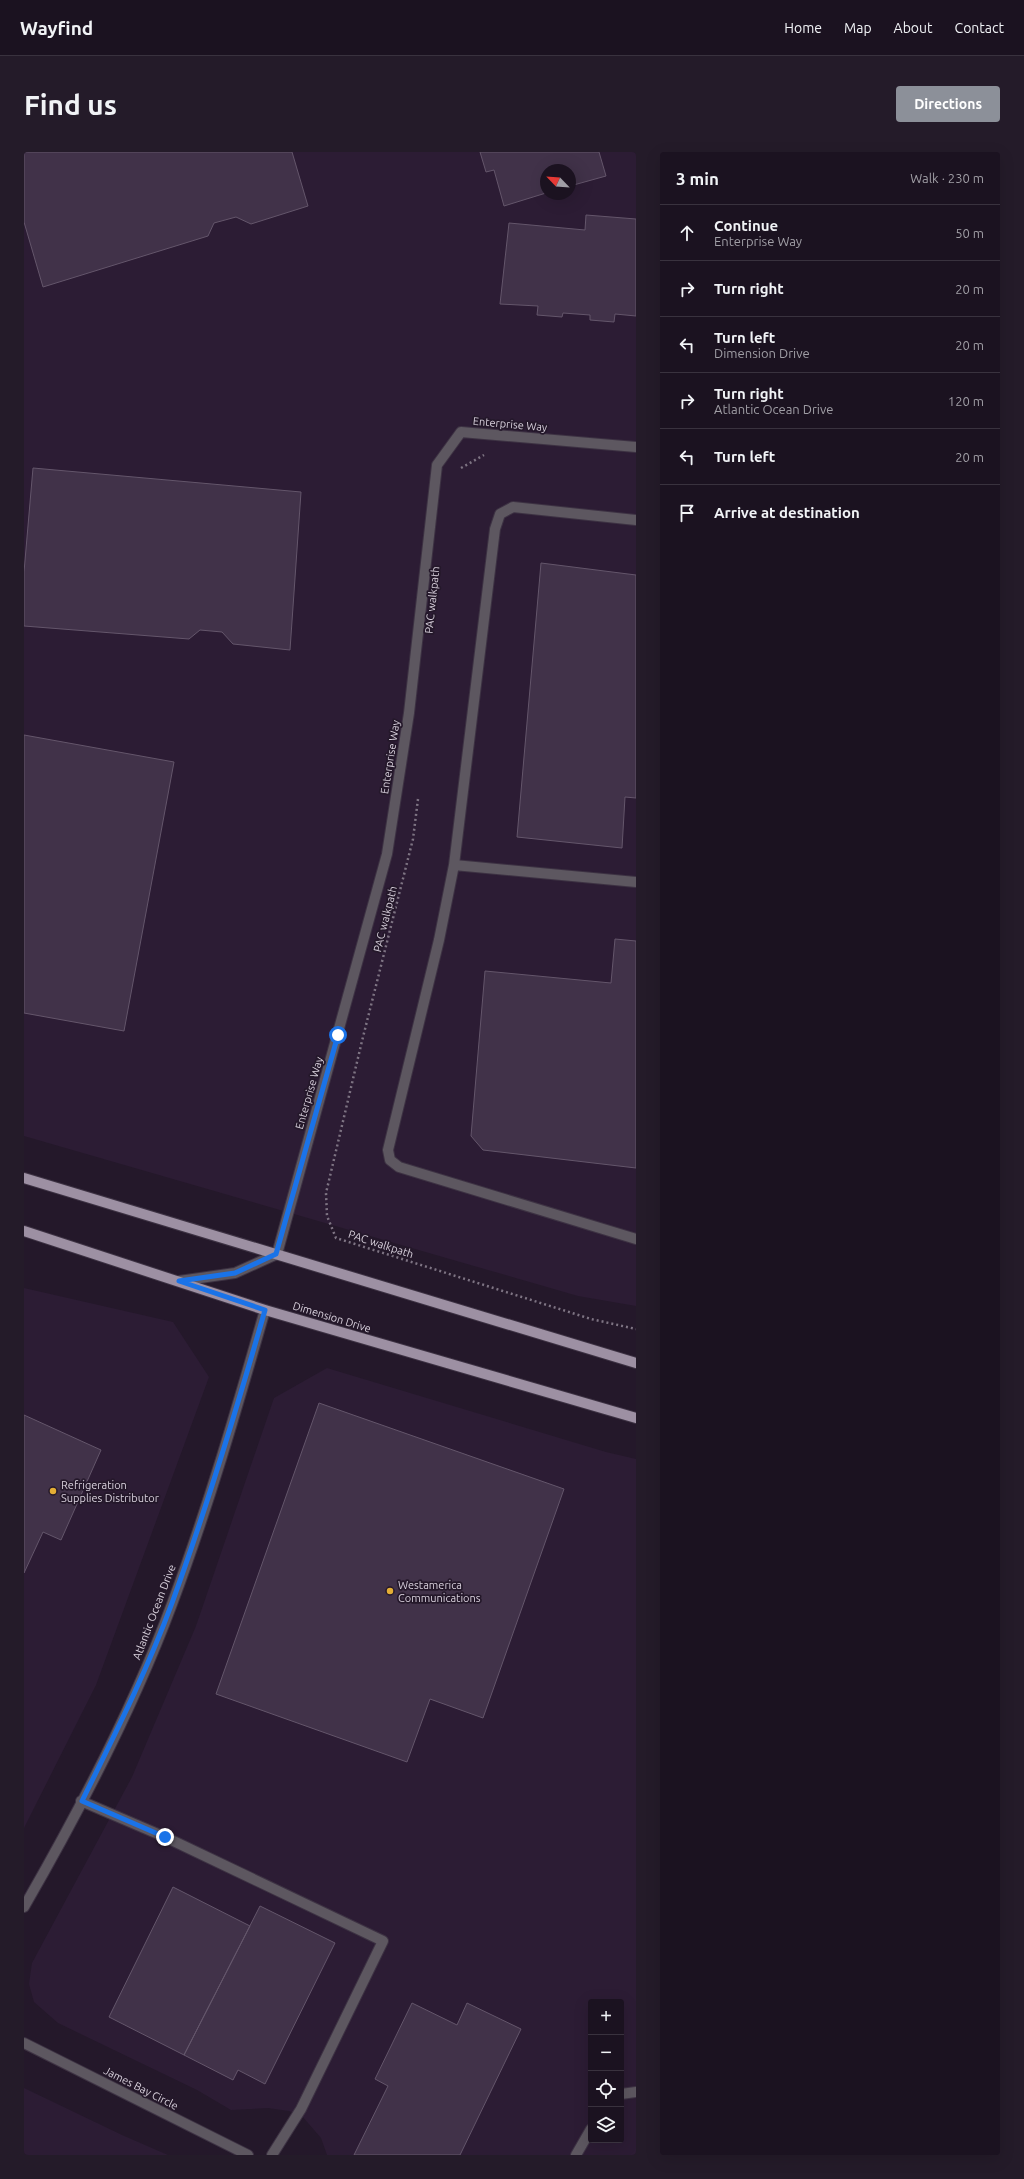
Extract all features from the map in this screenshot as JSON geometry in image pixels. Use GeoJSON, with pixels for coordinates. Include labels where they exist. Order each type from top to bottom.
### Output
{"type":"FeatureCollection","features":[{"type":"Feature","properties":{"kind":"main road"},"geometry":{"type":"LineString","coordinates":[[24,1178],[217,1238],[276,1254],[636,1363]]}},
{"type":"Feature","properties":{"kind":"main road","name":"Dimension Drive"},"geometry":{"type":"LineString","coordinates":[[24,1231],[265,1310],[636,1418]]}},
{"type":"Feature","properties":{"kind":"street","name":"Enterprise Way"},"geometry":{"type":"LineString","coordinates":[[276,1254],[387,854],[409,713],[437,465],[461,432],[636,447]]}},
{"type":"Feature","properties":{"kind":"street"},"geometry":{"type":"LineString","coordinates":[[636,520],[513,507],[500,514],[495,529],[454,865],[439,940],[388,1150],[390,1160],[399,1167],[636,1239]]}},
{"type":"Feature","properties":{"kind":"street"},"geometry":{"type":"LineString","coordinates":[[454,865],[636,882]]}},
{"type":"Feature","properties":{"kind":"street"},"geometry":{"type":"LineString","coordinates":[[179,1281],[235,1273],[276,1254]]}},
{"type":"Feature","properties":{"kind":"street","name":"Atlantic Ocean Drive"},"geometry":{"type":"LineString","coordinates":[[24,1907],[82,1801],[122,1720],[172,1604],[217,1468],[265,1310]]}},
{"type":"Feature","properties":{"kind":"street"},"geometry":{"type":"LineString","coordinates":[[82,1801],[165,1837],[383,1941],[301,2109],[272,2155]]}},
{"type":"Feature","properties":{"kind":"street","name":"James Bay Circle"},"geometry":{"type":"LineString","coordinates":[[24,2043],[248,2155]]}},
{"type":"Feature","properties":{"kind":"street"},"geometry":{"type":"LineString","coordinates":[[624,2094],[636,2092]]}},
{"type":"Feature","properties":{"kind":"street"},"geometry":{"type":"LineString","coordinates":[[576,2155],[588,2135]]}},
{"type":"Feature","properties":{"kind":"path"},"geometry":{"type":"LineString","coordinates":[[454,472],[486,454]]}},
{"type":"Feature","properties":{"kind":"path","name":"PAC walkpath"},"geometry":{"type":"LineString","coordinates":[[419,792],[413,839],[362,1041],[326,1193],[327,1216],[336,1238],[591,1320],[636,1329]]}},
{"type":"Feature","properties":{"kind":"shaded area"},"geometry":{"type":"Polygon","coordinates":[[[24,152],[636,152],[636,1306],[578,1296],[24,1136],[24,152]]]}},
{"type":"Feature","properties":{"kind":"shaded area"},"geometry":{"type":"Polygon","coordinates":[[[24,1288],[173,1322],[209,1377],[96,1685],[24,1828],[24,1288]]]}},
{"type":"Feature","properties":{"kind":"shaded area"},"geometry":{"type":"Polygon","coordinates":[[[327,1368],[606,1452],[636,1459],[636,2155],[327,2155],[321,2138],[302,2116],[289,2111],[268,2108],[231,2110],[197,2090],[58,2023],[34,2002],[29,1984],[32,1963],[132,1777],[196,1626],[274,1398],[327,1368]]]}},
{"type":"Feature","properties":{"kind":"shaded area"},"geometry":{"type":"Polygon","coordinates":[[[24,2088],[122,2135],[168,2155],[24,2155],[24,2088]]]}},
{"type":"Feature","properties":{"kind":"building"},"geometry":{"type":"Polygon","coordinates":[[[24,152],[292,152],[308,206],[251,224],[236,217],[214,223],[208,236],[43,287],[24,222],[24,152]]]}},
{"type":"Feature","properties":{"kind":"building"},"geometry":{"type":"Polygon","coordinates":[[[480,152],[599,152],[606,176],[576,184],[576,164],[540,164],[540,195],[504,206],[494,170],[486,172],[480,152]]]}},
{"type":"Feature","properties":{"kind":"building"},"geometry":{"type":"Polygon","coordinates":[[[586,215],[636,219],[636,316],[615,314],[614,322],[590,320],[590,315],[563,313],[562,317],[537,315],[538,306],[500,304],[509,223],[585,230],[586,215]]]}},
{"type":"Feature","properties":{"kind":"building"},"geometry":{"type":"Polygon","coordinates":[[[33,468],[301,492],[290,650],[233,644],[222,632],[200,630],[189,639],[24,626],[24,572],[33,468]]]}},
{"type":"Feature","properties":{"kind":"building"},"geometry":{"type":"Polygon","coordinates":[[[541,563],[636,575],[636,798],[625,797],[622,848],[517,837],[541,563]]]}},
{"type":"Feature","properties":{"kind":"building"},"geometry":{"type":"Polygon","coordinates":[[[24,735],[174,762],[124,1031],[24,1013],[24,735]]]}},
{"type":"Feature","properties":{"kind":"building"},"geometry":{"type":"Polygon","coordinates":[[[615,939],[636,941],[636,1168],[483,1150],[471,1136],[485,971],[611,983],[615,939]]]}},
{"type":"Feature","properties":{"kind":"building","name":"Westamerica Communications"},"geometry":{"type":"Polygon","coordinates":[[[319,1403],[564,1489],[483,1718],[430,1699],[407,1762],[216,1694],[319,1403]]]}},
{"type":"Feature","properties":{"kind":"building","name":"Refrigeration Supplies Distributor"},"geometry":{"type":"Polygon","coordinates":[[[24,1415],[101,1450],[61,1540],[43,1532],[24,1573],[24,1415]]]}},
{"type":"Feature","properties":{"kind":"building"},"geometry":{"type":"Polygon","coordinates":[[[173,1887],[250,1926],[184,2055],[109,2017],[173,1887]]]}},
{"type":"Feature","properties":{"kind":"building"},"geometry":{"type":"Polygon","coordinates":[[[260,1906],[335,1943],[265,2084],[238,2070],[233,2080],[184,2055],[260,1906]]]}},
{"type":"Feature","properties":{"kind":"building"},"geometry":{"type":"Polygon","coordinates":[[[412,2003],[457,2025],[467,2003],[521,2029],[460,2155],[354,2155],[388,2086],[375,2079],[412,2003]]]}},
{"type":"Feature","properties":{"kind":"place","name":"Refrigeration Supplies Distributor"},"geometry":{"type":"Point","coordinates":[53,1491]}},
{"type":"Feature","properties":{"kind":"place","name":"Westamerica Communications"},"geometry":{"type":"Point","coordinates":[390,1591]}},
{"type":"Feature","properties":{"kind":"route"},"geometry":{"type":"LineString","coordinates":[[165,1837],[82,1801],[122,1720],[172,1604],[217,1468],[265,1310],[179,1281],[235,1273],[276,1254],[338,1035]]}}]}
